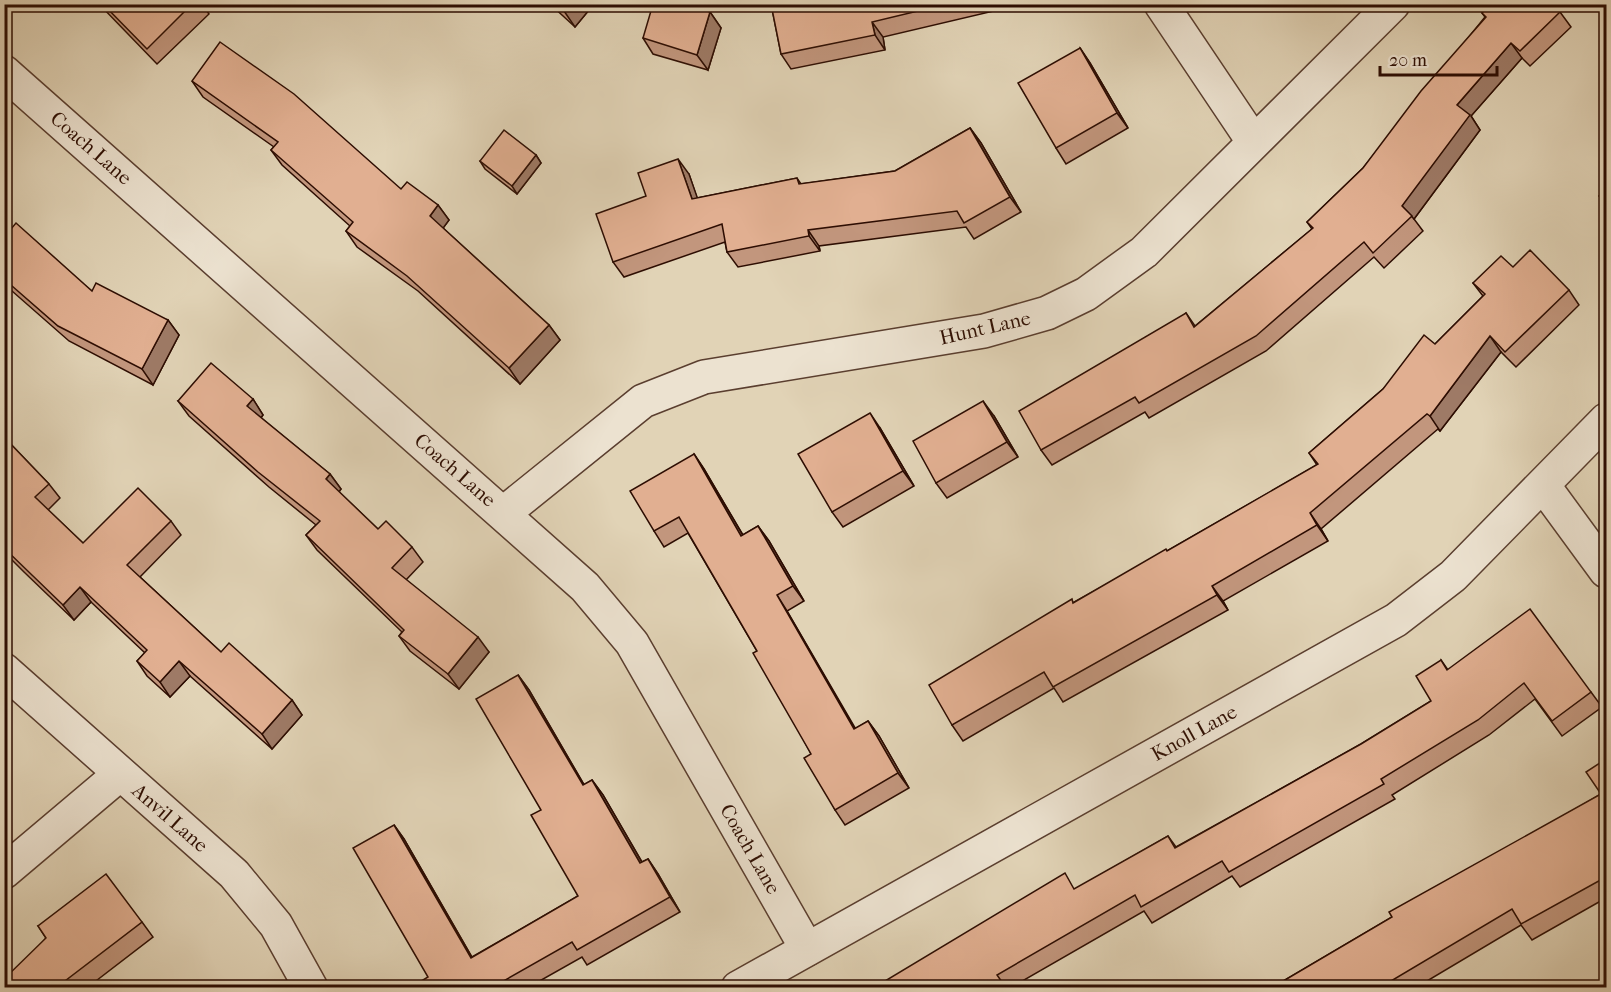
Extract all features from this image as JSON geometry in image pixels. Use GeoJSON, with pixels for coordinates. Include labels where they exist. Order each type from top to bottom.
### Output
{"type":"FeatureCollection","features":[{"type":"Feature","properties":{"kind":"street"},"geometry":{"type":"LineString","coordinates":[[1161,4],[1253,141]]}},
{"type":"Feature","properties":{"kind":"street","name":"Hunt Lane"},"geometry":{"type":"LineString","coordinates":[[504,513],[643,401],[704,377],[984,331],[1047,314],[1086,294],[1144,252],[1393,4]]}},
{"type":"Feature","properties":{"kind":"street","name":"Coach Lane"},"geometry":{"type":"LineString","coordinates":[[4,72],[585,587],[633,643],[807,949]]}},
{"type":"Feature","properties":{"kind":"street","name":"Knoll Lane"},"geometry":{"type":"LineString","coordinates":[[738,987],[1396,620],[1453,576],[1606,420]]}},
{"type":"Feature","properties":{"kind":"street"},"geometry":{"type":"LineString","coordinates":[[1543,485],[1606,571]]}},
{"type":"Feature","properties":{"kind":"street","name":"Anvil Lane"},"geometry":{"type":"LineString","coordinates":[[4,670],[234,874],[276,925],[311,987]]}},
{"type":"Feature","properties":{"kind":"street"},"geometry":{"type":"LineString","coordinates":[[4,872],[120,774]]}},
{"type":"Feature","properties":{"kind":"building"},"geometry":{"type":"Polygon","coordinates":[[[103,4],[192,4],[147,49],[103,4]]]}},
{"type":"Feature","properties":{"kind":"building"},"geometry":{"type":"Polygon","coordinates":[[[556,4],[570,4],[564,11],[556,4]]]}},
{"type":"Feature","properties":{"kind":"building"},"geometry":{"type":"Polygon","coordinates":[[[653,4],[685,4],[710,12],[697,55],[643,38],[653,4]]]}},
{"type":"Feature","properties":{"kind":"building"},"geometry":{"type":"Polygon","coordinates":[[[771,4],[947,4],[872,22],[875,35],[781,54],[771,4]]]}},
{"type":"Feature","properties":{"kind":"building"},"geometry":{"type":"Polygon","coordinates":[[[1490,4],[1553,4],[1560,12],[1520,51],[1511,43],[1457,105],[1470,115],[1402,206],[1412,216],[1373,253],[1364,242],[1256,336],[1139,403],[1135,397],[1041,450],[1019,411],[1186,313],[1194,327],[1313,228],[1307,222],[1363,168],[1421,91],[1486,17],[1482,13],[1490,4]]]}},
{"type":"Feature","properties":{"kind":"building"},"geometry":{"type":"Polygon","coordinates":[[[220,42],[294,94],[401,189],[407,182],[438,205],[430,216],[549,325],[509,368],[407,276],[346,231],[353,222],[271,150],[278,142],[192,81],[220,42]]]}},
{"type":"Feature","properties":{"kind":"building"},"geometry":{"type":"Polygon","coordinates":[[[1080,48],[1117,113],[1056,148],[1018,83],[1080,48]]]}},
{"type":"Feature","properties":{"kind":"building"},"geometry":{"type":"Polygon","coordinates":[[[970,128],[1010,197],[964,223],[957,211],[808,230],[809,236],[727,252],[722,224],[613,262],[596,214],[646,196],[638,173],[678,159],[692,199],[797,178],[799,184],[895,171],[970,128]]]}},
{"type":"Feature","properties":{"kind":"building"},"geometry":{"type":"Polygon","coordinates":[[[504,130],[536,155],[512,186],[480,161],[504,130]]]}},
{"type":"Feature","properties":{"kind":"building"},"geometry":{"type":"Polygon","coordinates":[[[1606,188],[1606,204],[1599,196],[1606,188]]]}},
{"type":"Feature","properties":{"kind":"building"},"geometry":{"type":"Polygon","coordinates":[[[4,223],[11,229],[16,223],[92,291],[96,283],[168,320],[142,369],[58,326],[4,279],[4,223]]]}},
{"type":"Feature","properties":{"kind":"building"},"geometry":{"type":"Polygon","coordinates":[[[1530,250],[1569,290],[1505,352],[1490,336],[1430,416],[1427,414],[1310,513],[1317,525],[1212,586],[1217,595],[1053,687],[1044,672],[952,725],[929,685],[1072,599],[1073,603],[1318,464],[1309,453],[1383,389],[1424,335],[1435,344],[1485,294],[1473,283],[1501,256],[1513,267],[1530,250]]]}},
{"type":"Feature","properties":{"kind":"building"},"geometry":{"type":"Polygon","coordinates":[[[211,363],[253,399],[247,406],[330,474],[326,479],[378,529],[386,521],[412,547],[392,568],[478,637],[448,674],[399,636],[404,630],[306,535],[320,521],[258,472],[178,401],[211,363]]]}},
{"type":"Feature","properties":{"kind":"building"},"geometry":{"type":"Polygon","coordinates":[[[983,401],[1007,442],[936,483],[913,441],[983,401]]]}},
{"type":"Feature","properties":{"kind":"building"},"geometry":{"type":"Polygon","coordinates":[[[870,413],[903,471],[832,512],[798,454],[870,413]]]}},
{"type":"Feature","properties":{"kind":"building"},"geometry":{"type":"Polygon","coordinates":[[[4,437],[49,484],[35,497],[83,543],[138,488],[171,521],[127,565],[221,652],[229,643],[292,700],[262,734],[179,661],[160,682],[137,661],[147,650],[80,587],[63,605],[4,548],[4,437]]]}},
{"type":"Feature","properties":{"kind":"building"},"geometry":{"type":"Polygon","coordinates":[[[694,454],[741,536],[758,526],[793,586],[777,595],[854,729],[868,721],[898,773],[835,810],[804,758],[811,754],[753,653],[757,651],[679,517],[654,531],[630,491],[694,454]]]}},
{"type":"Feature","properties":{"kind":"building"},"geometry":{"type":"Polygon","coordinates":[[[1530,609],[1591,692],[1552,721],[1524,683],[1478,720],[1381,779],[1384,784],[1229,872],[1222,861],[1141,907],[1135,895],[997,975],[1002,982],[992,987],[875,987],[1065,873],[1074,889],[1168,836],[1175,848],[1361,744],[1431,701],[1416,676],[1441,660],[1447,670],[1530,609]]]}},
{"type":"Feature","properties":{"kind":"building"},"geometry":{"type":"Polygon","coordinates":[[[518,675],[583,785],[592,780],[640,863],[648,859],[670,897],[577,950],[572,942],[493,987],[420,987],[418,983],[428,977],[353,848],[394,825],[471,958],[578,896],[531,815],[541,810],[476,699],[518,675]]]}},
{"type":"Feature","properties":{"kind":"building"},"geometry":{"type":"Polygon","coordinates":[[[1606,759],[1606,877],[1521,924],[1512,909],[1381,987],[1273,987],[1392,917],[1389,912],[1601,794],[1586,772],[1606,759]]]}},
{"type":"Feature","properties":{"kind":"building"},"geometry":{"type":"Polygon","coordinates":[[[106,874],[142,922],[57,987],[4,987],[4,979],[46,938],[38,926],[106,874]]]}}]}
